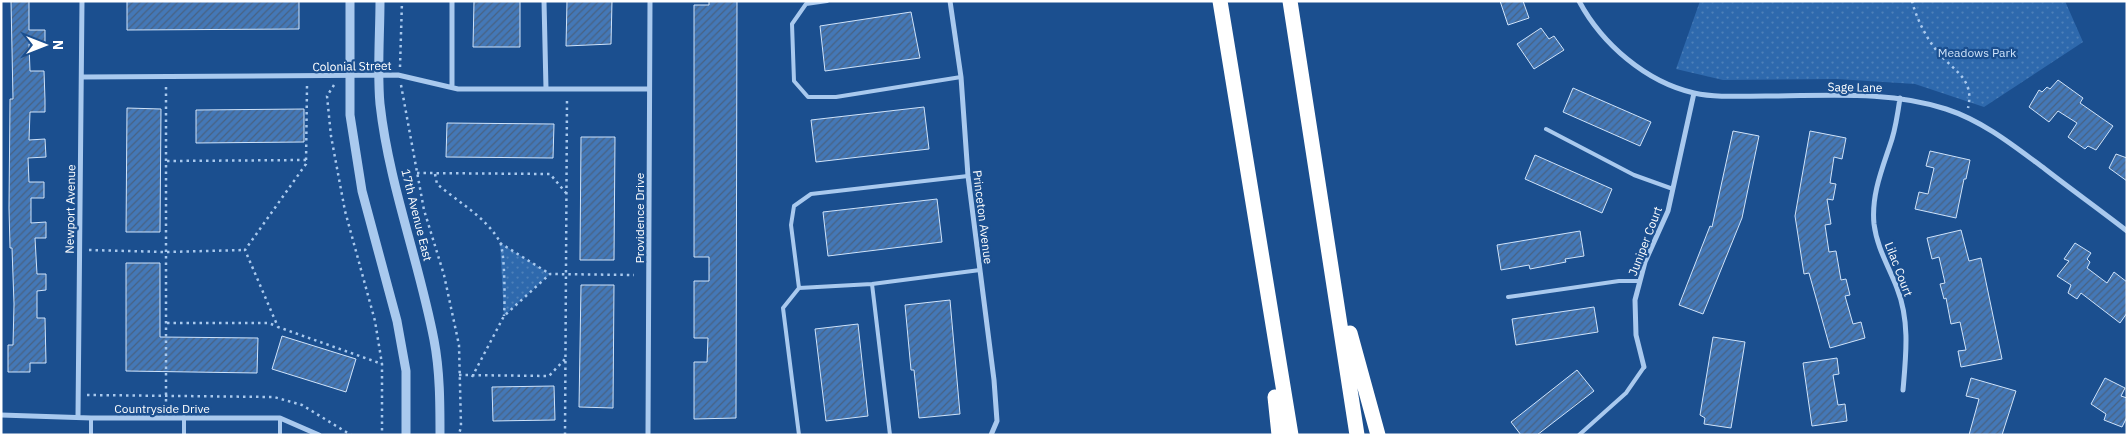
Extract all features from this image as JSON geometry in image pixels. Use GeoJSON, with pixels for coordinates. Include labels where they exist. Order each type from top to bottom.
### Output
{"type":"FeatureCollection","features":[{"type":"Feature","properties":{"kind":"highway"},"geometry":{"type":"LineString","coordinates":[[1220,1],[1291,435]]}},
{"type":"Feature","properties":{"kind":"highway"},"geometry":{"type":"LineString","coordinates":[[1290,1],[1357,435]]}},
{"type":"Feature","properties":{"kind":"highway"},"geometry":{"type":"LineString","coordinates":[[1259,242],[1279,435]]}},
{"type":"Feature","properties":{"kind":"highway"},"geometry":{"type":"LineString","coordinates":[[1333,274],[1378,435]]}},
{"type":"Feature","properties":{"kind":"street","name":"Newport Avenue"},"geometry":{"type":"LineString","coordinates":[[78,416],[83,77],[82,1]]}},
{"type":"Feature","properties":{"kind":"street"},"geometry":{"type":"LineString","coordinates":[[350,1],[350,115],[362,191],[397,320],[406,371],[406,435]]}},
{"type":"Feature","properties":{"kind":"street","name":"17th Avenue East"},"geometry":{"type":"LineString","coordinates":[[380,1],[380,103],[395,189],[435,342],[440,435]]}},
{"type":"Feature","properties":{"kind":"street"},"geometry":{"type":"LineString","coordinates":[[452,1],[452,87]]}},
{"type":"Feature","properties":{"kind":"street"},"geometry":{"type":"LineString","coordinates":[[544,1],[546,89]]}},
{"type":"Feature","properties":{"kind":"street","name":"Providence Drive"},"geometry":{"type":"LineString","coordinates":[[648,435],[650,1]]}},
{"type":"Feature","properties":{"kind":"street","name":"Princeton Avenue"},"geometry":{"type":"LineString","coordinates":[[950,1],[961,77],[968,176],[994,380],[996,421],[991,435]]}},
{"type":"Feature","properties":{"kind":"street","name":"Sage Lane"},"geometry":{"type":"LineString","coordinates":[[1579,1],[1592,23],[1624,57],[1666,83],[1694,92],[1720,96],[1864,96],[1900,98],[1946,109],[1966,117],[1991,130],[2018,149],[2127,231]]}},
{"type":"Feature","properties":{"kind":"street","name":"Colonial Street"},"geometry":{"type":"LineString","coordinates":[[83,77],[350,77],[398,75],[458,89],[650,89]]}},
{"type":"Feature","properties":{"kind":"street","name":"Juniper Court"},"geometry":{"type":"LineString","coordinates":[[1644,367],[1636,335],[1635,300],[1645,262],[1668,211],[1694,92]]}},
{"type":"Feature","properties":{"kind":"street","name":"Lilac Court"},"geometry":{"type":"LineString","coordinates":[[1900,98],[1892,138],[1878,180],[1874,202],[1874,224],[1878,244],[1897,288],[1904,312],[1907,337],[1903,390]]}},
{"type":"Feature","properties":{"kind":"street","name":"Countryside Drive"},"geometry":{"type":"LineString","coordinates":[[1,415],[78,416],[91,418],[280,418],[319,435]]}},
{"type":"Feature","properties":{"kind":"lane"},"geometry":{"type":"LineString","coordinates":[[827,1],[806,4],[792,24],[794,81],[808,97],[836,97],[961,77]]}},
{"type":"Feature","properties":{"kind":"lane"},"geometry":{"type":"LineString","coordinates":[[1546,129],[1634,175],[1673,189]]}},
{"type":"Feature","properties":{"kind":"lane"},"geometry":{"type":"LineString","coordinates":[[799,288],[792,224],[794,206],[811,194],[968,176]]}},
{"type":"Feature","properties":{"kind":"lane"},"geometry":{"type":"LineString","coordinates":[[799,435],[782,308],[799,288],[872,284],[980,270]]}},
{"type":"Feature","properties":{"kind":"lane"},"geometry":{"type":"LineString","coordinates":[[1508,297],[1619,281],[1640,281]]}},
{"type":"Feature","properties":{"kind":"lane"},"geometry":{"type":"LineString","coordinates":[[872,284],[890,435]]}},
{"type":"Feature","properties":{"kind":"lane"},"geometry":{"type":"LineString","coordinates":[[1579,435],[1626,393],[1644,367]]}},
{"type":"Feature","properties":{"kind":"lane"},"geometry":{"type":"LineString","coordinates":[[184,417],[184,435]]}},
{"type":"Feature","properties":{"kind":"lane"},"geometry":{"type":"LineString","coordinates":[[91,418],[91,435]]}},
{"type":"Feature","properties":{"kind":"lane"},"geometry":{"type":"LineString","coordinates":[[280,418],[280,435]]}},
{"type":"Feature","properties":{"kind":"path"},"geometry":{"type":"LineString","coordinates":[[402,1],[401,56],[398,75],[424,210],[444,275],[459,345],[461,426],[459,435]]}},
{"type":"Feature","properties":{"kind":"path"},"geometry":{"type":"LineString","coordinates":[[1912,1],[1925,32],[1937,51],[1957,71],[1969,87],[1970,98],[1966,117]]}},
{"type":"Feature","properties":{"kind":"path"},"geometry":{"type":"LineString","coordinates":[[166,77],[166,417]]}},
{"type":"Feature","properties":{"kind":"path"},"geometry":{"type":"LineString","coordinates":[[245,250],[306,164],[307,77]]}},
{"type":"Feature","properties":{"kind":"path"},"geometry":{"type":"LineString","coordinates":[[338,77],[327,96],[330,136],[345,211],[375,321],[382,364],[382,435]]}},
{"type":"Feature","properties":{"kind":"path"},"geometry":{"type":"LineString","coordinates":[[565,435],[567,90]]}},
{"type":"Feature","properties":{"kind":"path"},"geometry":{"type":"LineString","coordinates":[[167,161],[307,160]]}},
{"type":"Feature","properties":{"kind":"path"},"geometry":{"type":"LineString","coordinates":[[417,173],[550,174],[566,194]]}},
{"type":"Feature","properties":{"kind":"path"},"geometry":{"type":"LineString","coordinates":[[435,174],[437,184],[465,205],[500,243],[550,274],[634,275]]}},
{"type":"Feature","properties":{"kind":"path"},"geometry":{"type":"LineString","coordinates":[[500,243],[505,296],[504,316]]}},
{"type":"Feature","properties":{"kind":"path"},"geometry":{"type":"LineString","coordinates":[[79,250],[165,252],[245,250]]}},
{"type":"Feature","properties":{"kind":"path"},"geometry":{"type":"LineString","coordinates":[[245,250],[278,327]]}},
{"type":"Feature","properties":{"kind":"path"},"geometry":{"type":"LineString","coordinates":[[472,377],[504,316],[550,274]]}},
{"type":"Feature","properties":{"kind":"path"},"geometry":{"type":"LineString","coordinates":[[167,323],[268,323],[382,364]]}},
{"type":"Feature","properties":{"kind":"path"},"geometry":{"type":"LineString","coordinates":[[459,375],[472,377],[549,376],[566,358]]}},
{"type":"Feature","properties":{"kind":"path"},"geometry":{"type":"LineString","coordinates":[[78,395],[274,397],[288,400],[315,412],[351,435]]}},
{"type":"Feature","properties":{"kind":"green space","name":"Meadows Park"},"geometry":{"type":"Polygon","coordinates":[[[1700,1],[2065,1],[2083,42],[1984,107],[1915,84],[1837,79],[1723,80],[1676,69],[1700,1]]]}},
{"type":"Feature","properties":{"kind":"green space"},"geometry":{"type":"Polygon","coordinates":[[[500,243],[550,274],[504,316],[500,243]]]}},
{"type":"Feature","properties":{"kind":"building"},"geometry":{"type":"Polygon","coordinates":[[[11,1],[29,1],[29,30],[45,30],[45,44],[29,44],[30,71],[44,71],[45,112],[30,112],[29,140],[45,139],[46,157],[28,158],[29,182],[44,182],[44,198],[31,198],[31,223],[46,222],[46,238],[35,238],[37,274],[46,274],[46,290],[37,291],[37,318],[45,318],[46,363],[30,363],[30,372],[8,372],[8,345],[13,345],[14,304],[9,208],[10,99],[13,99],[11,1]]]}},
{"type":"Feature","properties":{"kind":"building"},"geometry":{"type":"Polygon","coordinates":[[[127,1],[299,1],[299,29],[127,30],[127,1]]]}},
{"type":"Feature","properties":{"kind":"building"},"geometry":{"type":"Polygon","coordinates":[[[474,1],[520,1],[520,47],[473,47],[474,1]]]}},
{"type":"Feature","properties":{"kind":"building"},"geometry":{"type":"Polygon","coordinates":[[[567,1],[612,1],[611,44],[566,46],[567,1]]]}},
{"type":"Feature","properties":{"kind":"building"},"geometry":{"type":"Polygon","coordinates":[[[709,1],[737,1],[736,418],[694,419],[694,362],[707,362],[708,338],[694,338],[694,281],[709,281],[709,257],[694,257],[694,5],[709,5],[709,1]]]}},
{"type":"Feature","properties":{"kind":"building"},"geometry":{"type":"Polygon","coordinates":[[[1500,1],[1523,1],[1529,18],[1508,25],[1500,1]]]}},
{"type":"Feature","properties":{"kind":"building"},"geometry":{"type":"Polygon","coordinates":[[[911,12],[920,58],[825,71],[820,26],[911,12]]]}},
{"type":"Feature","properties":{"kind":"building"},"geometry":{"type":"Polygon","coordinates":[[[1541,28],[1549,39],[1554,36],[1564,50],[1534,69],[1517,44],[1541,28]]]}},
{"type":"Feature","properties":{"kind":"building"},"geometry":{"type":"Polygon","coordinates":[[[2058,80],[2083,98],[2080,103],[2113,126],[2096,150],[2088,146],[2085,149],[2068,137],[2077,123],[2058,111],[2049,122],[2029,107],[2039,90],[2042,92],[2047,87],[2050,89],[2058,80]]]}},
{"type":"Feature","properties":{"kind":"building"},"geometry":{"type":"Polygon","coordinates":[[[1573,88],[1651,122],[1640,146],[1563,112],[1573,88]]]}},
{"type":"Feature","properties":{"kind":"building"},"geometry":{"type":"Polygon","coordinates":[[[924,107],[929,149],[816,162],[811,120],[924,107]]]}},
{"type":"Feature","properties":{"kind":"building"},"geometry":{"type":"Polygon","coordinates":[[[127,108],[161,109],[160,232],[126,232],[127,108]]]}},
{"type":"Feature","properties":{"kind":"building"},"geometry":{"type":"Polygon","coordinates":[[[304,109],[304,142],[196,143],[196,110],[304,109]]]}},
{"type":"Feature","properties":{"kind":"building"},"geometry":{"type":"Polygon","coordinates":[[[447,123],[554,124],[553,158],[446,157],[447,123]]]}},
{"type":"Feature","properties":{"kind":"building"},"geometry":{"type":"Polygon","coordinates":[[[1733,131],[1759,136],[1742,218],[1703,314],[1679,305],[1710,226],[1712,227],[1733,131]]]}},
{"type":"Feature","properties":{"kind":"building"},"geometry":{"type":"Polygon","coordinates":[[[1810,131],[1846,138],[1842,159],[1834,157],[1830,183],[1836,184],[1833,200],[1827,199],[1831,224],[1825,225],[1829,252],[1836,251],[1841,280],[1846,279],[1850,295],[1845,296],[1853,324],[1861,322],[1865,338],[1830,348],[1809,273],[1804,274],[1795,216],[1810,131]]]}},
{"type":"Feature","properties":{"kind":"building"},"geometry":{"type":"Polygon","coordinates":[[[581,137],[615,137],[614,260],[580,260],[581,137]]]}},
{"type":"Feature","properties":{"kind":"building"},"geometry":{"type":"Polygon","coordinates":[[[1930,151],[1970,160],[1956,218],[1915,209],[1919,192],[1928,194],[1934,168],[1926,166],[1930,151]]]}},
{"type":"Feature","properties":{"kind":"building"},"geometry":{"type":"Polygon","coordinates":[[[2116,154],[2127,158],[2127,181],[2109,168],[2116,154]]]}},
{"type":"Feature","properties":{"kind":"building"},"geometry":{"type":"Polygon","coordinates":[[[1535,155],[1612,189],[1602,213],[1525,179],[1535,155]]]}},
{"type":"Feature","properties":{"kind":"building"},"geometry":{"type":"Polygon","coordinates":[[[937,199],[942,242],[828,256],[823,212],[937,199]]]}},
{"type":"Feature","properties":{"kind":"building"},"geometry":{"type":"Polygon","coordinates":[[[1961,230],[1969,261],[1981,258],[2002,359],[1961,367],[1958,351],[1966,350],[1960,322],[1951,324],[1946,298],[1944,299],[1940,284],[1945,283],[1939,257],[1932,259],[1927,238],[1961,230]]]}},
{"type":"Feature","properties":{"kind":"building"},"geometry":{"type":"Polygon","coordinates":[[[1580,231],[1584,256],[1565,259],[1566,262],[1530,269],[1529,265],[1501,270],[1497,245],[1580,231]]]}},
{"type":"Feature","properties":{"kind":"building"},"geometry":{"type":"Polygon","coordinates":[[[2075,243],[2091,253],[2087,259],[2090,262],[2087,268],[2107,283],[2114,272],[2127,282],[2127,313],[2120,323],[2081,293],[2077,299],[2068,293],[2071,285],[2057,276],[2069,261],[2064,259],[2075,243]]]}},
{"type":"Feature","properties":{"kind":"building"},"geometry":{"type":"Polygon","coordinates":[[[126,263],[160,263],[160,337],[258,338],[257,373],[126,371],[126,263]]]}},
{"type":"Feature","properties":{"kind":"building"},"geometry":{"type":"Polygon","coordinates":[[[581,285],[614,285],[613,408],[579,407],[581,285]]]}},
{"type":"Feature","properties":{"kind":"building"},"geometry":{"type":"Polygon","coordinates":[[[950,300],[960,414],[919,418],[914,370],[911,370],[905,305],[950,300]]]}},
{"type":"Feature","properties":{"kind":"building"},"geometry":{"type":"Polygon","coordinates":[[[1594,307],[1598,332],[1516,345],[1512,319],[1594,307]]]}},
{"type":"Feature","properties":{"kind":"building"},"geometry":{"type":"Polygon","coordinates":[[[858,324],[868,416],[826,421],[815,329],[858,324]]]}},
{"type":"Feature","properties":{"kind":"building"},"geometry":{"type":"Polygon","coordinates":[[[282,336],[356,359],[346,392],[272,369],[282,336]]]}},
{"type":"Feature","properties":{"kind":"building"},"geometry":{"type":"Polygon","coordinates":[[[1713,337],[1745,342],[1731,428],[1704,424],[1705,418],[1700,415],[1713,337]]]}},
{"type":"Feature","properties":{"kind":"building"},"geometry":{"type":"Polygon","coordinates":[[[1837,358],[1839,374],[1833,375],[1838,405],[1845,404],[1847,421],[1812,426],[1803,363],[1837,358]]]}},
{"type":"Feature","properties":{"kind":"building"},"geometry":{"type":"Polygon","coordinates":[[[1577,370],[1594,391],[1537,435],[1521,435],[1511,422],[1577,370]]]}},
{"type":"Feature","properties":{"kind":"building"},"geometry":{"type":"Polygon","coordinates":[[[1971,378],[2016,391],[2002,435],[1969,435],[1979,399],[1966,396],[1971,378]]]}},
{"type":"Feature","properties":{"kind":"building"},"geometry":{"type":"Polygon","coordinates":[[[2105,378],[2125,388],[2121,396],[2127,398],[2127,417],[2122,427],[2104,420],[2106,414],[2091,404],[2105,378]]]}},
{"type":"Feature","properties":{"kind":"building"},"geometry":{"type":"Polygon","coordinates":[[[554,386],[555,420],[493,421],[492,387],[554,386]]]}}]}
